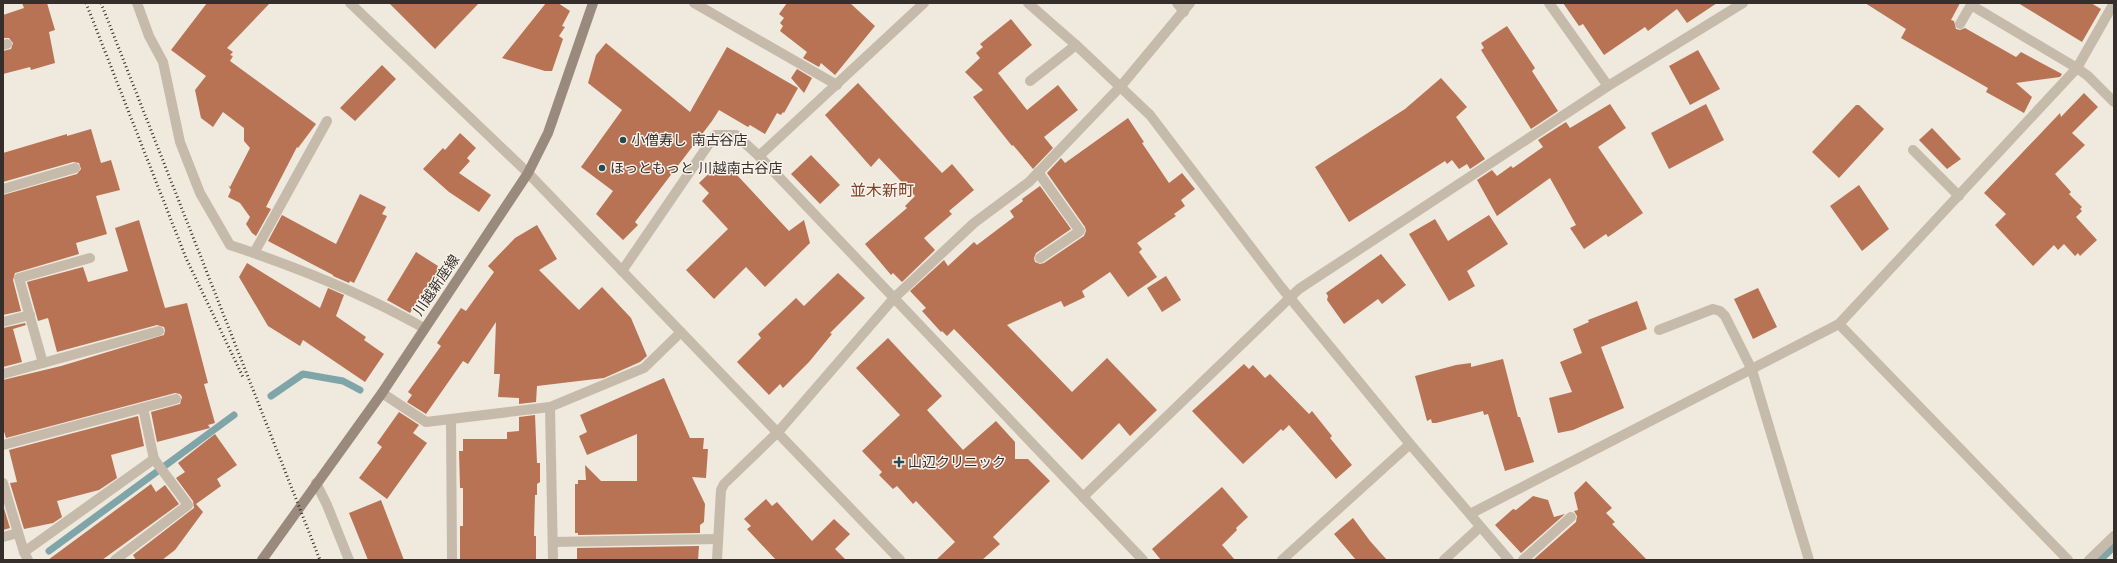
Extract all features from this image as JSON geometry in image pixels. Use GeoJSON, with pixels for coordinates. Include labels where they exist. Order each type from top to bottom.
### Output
{"type":"FeatureCollection","features":[{"type":"Feature","properties":{"kind":"main road","name":"川越新座線"},"geometry":{"type":"LineString","coordinates":[[262,560],[382,393],[528,173],[548,132],[592,3]]}},
{"type":"Feature","properties":{"kind":"street"},"geometry":{"type":"LineString","coordinates":[[137,3],[149,36],[163,62],[180,142],[200,193],[230,245],[363,296],[424,328]]}},
{"type":"Feature","properties":{"kind":"street"},"geometry":{"type":"LineString","coordinates":[[350,3],[528,173],[900,560]]}},
{"type":"Feature","properties":{"kind":"street"},"geometry":{"type":"LineString","coordinates":[[694,3],[837,85]]}},
{"type":"Feature","properties":{"kind":"street"},"geometry":{"type":"LineString","coordinates":[[759,156],[924,3]]}},
{"type":"Feature","properties":{"kind":"street"},"geometry":{"type":"LineString","coordinates":[[1028,3],[1121,86],[1150,115],[1290,297],[1410,444],[1509,560]]}},
{"type":"Feature","properties":{"kind":"street"},"geometry":{"type":"LineString","coordinates":[[1177,3],[1184,12]]}},
{"type":"Feature","properties":{"kind":"street"},"geometry":{"type":"LineString","coordinates":[[717,560],[721,490],[724,484],[778,432],[894,298],[974,223],[1029,182],[1121,86],[1190,3]]}},
{"type":"Feature","properties":{"kind":"street"},"geometry":{"type":"LineString","coordinates":[[1549,3],[1608,86]]}},
{"type":"Feature","properties":{"kind":"street"},"geometry":{"type":"LineString","coordinates":[[1083,497],[1290,297],[1608,86],[1743,3]]}},
{"type":"Feature","properties":{"kind":"street"},"geometry":{"type":"LineString","coordinates":[[1470,514],[1839,324],[2077,68],[2114,3]]}},
{"type":"Feature","properties":{"kind":"street"},"geometry":{"type":"LineString","coordinates":[[1960,24],[1971,4],[2077,68],[2088,76],[2114,102]]}},
{"type":"Feature","properties":{"kind":"street"},"geometry":{"type":"LineString","coordinates":[[1030,81],[1076,45]]}},
{"type":"Feature","properties":{"kind":"street"},"geometry":{"type":"LineString","coordinates":[[254,253],[327,121]]}},
{"type":"Feature","properties":{"kind":"street"},"geometry":{"type":"LineString","coordinates":[[622,271],[716,135],[736,135],[759,156],[1144,560]]}},
{"type":"Feature","properties":{"kind":"street"},"geometry":{"type":"LineString","coordinates":[[1913,150],[1959,196]]}},
{"type":"Feature","properties":{"kind":"street"},"geometry":{"type":"LineString","coordinates":[[3,188],[75,168]]}},
{"type":"Feature","properties":{"kind":"street"},"geometry":{"type":"LineString","coordinates":[[1038,172],[1080,231],[1040,258]]}},
{"type":"Feature","properties":{"kind":"street"},"geometry":{"type":"LineString","coordinates":[[43,363],[19,278],[90,258]]}},
{"type":"Feature","properties":{"kind":"street"},"geometry":{"type":"LineString","coordinates":[[1659,330],[1713,309],[1720,311],[1725,316],[1752,370],[1809,560]]}},
{"type":"Feature","properties":{"kind":"street"},"geometry":{"type":"LineString","coordinates":[[3,322],[30,315]]}},
{"type":"Feature","properties":{"kind":"street"},"geometry":{"type":"LineString","coordinates":[[1839,324],[2068,560]]}},
{"type":"Feature","properties":{"kind":"street"},"geometry":{"type":"LineString","coordinates":[[3,374],[159,331]]}},
{"type":"Feature","properties":{"kind":"street"},"geometry":{"type":"LineString","coordinates":[[382,393],[426,422],[550,407],[644,368],[681,332]]}},
{"type":"Feature","properties":{"kind":"street"},"geometry":{"type":"LineString","coordinates":[[3,445],[176,399]]}},
{"type":"Feature","properties":{"kind":"street"},"geometry":{"type":"LineString","coordinates":[[550,407],[553,560]]}},
{"type":"Feature","properties":{"kind":"street"},"geometry":{"type":"LineString","coordinates":[[115,560],[188,505],[154,459],[143,408]]}},
{"type":"Feature","properties":{"kind":"street"},"geometry":{"type":"LineString","coordinates":[[451,420],[452,560]]}},
{"type":"Feature","properties":{"kind":"street"},"geometry":{"type":"LineString","coordinates":[[1282,560],[1410,444]]}},
{"type":"Feature","properties":{"kind":"street"},"geometry":{"type":"LineString","coordinates":[[3,483],[26,556],[154,459]]}},
{"type":"Feature","properties":{"kind":"street"},"geometry":{"type":"LineString","coordinates":[[316,483],[327,505],[349,560]]}},
{"type":"Feature","properties":{"kind":"street"},"geometry":{"type":"LineString","coordinates":[[1523,560],[1571,517]]}},
{"type":"Feature","properties":{"kind":"street"},"geometry":{"type":"LineString","coordinates":[[1444,560],[1480,527]]}},
{"type":"Feature","properties":{"kind":"street"},"geometry":{"type":"LineString","coordinates":[[3,537],[18,533]]}},
{"type":"Feature","properties":{"kind":"street"},"geometry":{"type":"LineString","coordinates":[[2089,560],[2114,536]]}},
{"type":"Feature","properties":{"kind":"street"},"geometry":{"type":"LineString","coordinates":[[553,542],[717,539]]}},
{"type":"Feature","properties":{"kind":"building"},"geometry":{"type":"Polygon","coordinates":[[[22,3],[47,3],[55,30],[49,32],[55,63],[31,70],[30,67],[3,74],[3,51],[11,49],[13,43],[9,38],[3,38],[3,15],[24,8],[22,3]]]}},
{"type":"Feature","properties":{"kind":"building"},"geometry":{"type":"Polygon","coordinates":[[[207,3],[270,3],[227,48],[233,52],[230,55],[233,56],[230,61],[316,124],[298,148],[297,147],[266,207],[271,209],[256,236],[246,224],[250,217],[240,203],[228,197],[231,190],[228,185],[230,187],[250,148],[244,141],[244,128],[223,112],[213,127],[201,118],[195,90],[206,76],[171,50],[207,3]]]}},
{"type":"Feature","properties":{"kind":"building"},"geometry":{"type":"Polygon","coordinates":[[[389,3],[479,3],[435,49],[389,3]]]}},
{"type":"Feature","properties":{"kind":"building"},"geometry":{"type":"Polygon","coordinates":[[[546,3],[558,3],[570,11],[562,26],[565,27],[559,36],[563,39],[552,71],[545,71],[502,58],[546,3]]]}},
{"type":"Feature","properties":{"kind":"building"},"geometry":{"type":"Polygon","coordinates":[[[787,3],[850,3],[875,26],[835,75],[821,63],[819,67],[803,58],[807,52],[780,31],[783,26],[780,23],[784,18],[779,14],[787,3]]]}},
{"type":"Feature","properties":{"kind":"building"},"geometry":{"type":"Polygon","coordinates":[[[1563,3],[1717,3],[1687,23],[1677,9],[1648,31],[1645,27],[1604,55],[1583,24],[1579,26],[1563,3]]]}},
{"type":"Feature","properties":{"kind":"building"},"geometry":{"type":"Polygon","coordinates":[[[1865,3],[1960,3],[1951,20],[1954,21],[1956,29],[1960,30],[1965,28],[2016,57],[2021,52],[2062,74],[2060,77],[2016,83],[2032,97],[2024,113],[1986,92],[1988,88],[1901,38],[1906,29],[1865,3]]]}},
{"type":"Feature","properties":{"kind":"building"},"geometry":{"type":"Polygon","coordinates":[[[2018,3],[2091,3],[2101,9],[2082,42],[2018,3]]]}},
{"type":"Feature","properties":{"kind":"building"},"geometry":{"type":"Polygon","coordinates":[[[1011,19],[1032,45],[998,73],[1027,110],[1058,85],[1078,110],[1044,137],[1053,148],[1033,169],[1013,145],[1012,146],[973,97],[983,90],[965,72],[980,58],[976,53],[983,47],[980,44],[1011,19]]]}},
{"type":"Feature","properties":{"kind":"building"},"geometry":{"type":"Polygon","coordinates":[[[1507,26],[1535,68],[1532,71],[1558,111],[1531,129],[1481,50],[1484,48],[1481,43],[1507,26]]]}},
{"type":"Feature","properties":{"kind":"building"},"geometry":{"type":"Polygon","coordinates":[[[606,43],[690,112],[727,47],[798,88],[784,113],[783,112],[781,115],[777,113],[765,134],[750,125],[748,127],[719,110],[635,222],[638,225],[623,240],[596,214],[613,191],[581,167],[622,110],[588,83],[596,55],[606,43]]]}},
{"type":"Feature","properties":{"kind":"building"},"geometry":{"type":"Polygon","coordinates":[[[1698,50],[1720,89],[1690,105],[1669,66],[1698,50]]]}},
{"type":"Feature","properties":{"kind":"building"},"geometry":{"type":"Polygon","coordinates":[[[382,65],[396,79],[355,121],[340,108],[382,65]]]}},
{"type":"Feature","properties":{"kind":"building"},"geometry":{"type":"Polygon","coordinates":[[[797,69],[812,78],[804,93],[791,78],[797,69]]]}},
{"type":"Feature","properties":{"kind":"building"},"geometry":{"type":"Polygon","coordinates":[[[1441,78],[1467,107],[1456,117],[1485,159],[1470,169],[1467,164],[1459,169],[1452,160],[1447,164],[1445,161],[1349,222],[1315,167],[1405,109],[1441,78]]]}},
{"type":"Feature","properties":{"kind":"building"},"geometry":{"type":"Polygon","coordinates":[[[858,83],[942,173],[952,164],[974,190],[949,211],[952,214],[924,238],[935,250],[902,282],[893,273],[891,275],[865,244],[907,208],[905,206],[915,196],[879,158],[871,167],[825,115],[858,83]]]}},
{"type":"Feature","properties":{"kind":"building"},"geometry":{"type":"Polygon","coordinates":[[[2084,93],[2098,107],[2072,133],[2085,145],[2055,174],[2071,192],[2069,194],[2082,207],[2080,209],[2082,211],[2076,217],[2097,240],[2080,256],[2078,253],[2075,256],[2064,244],[2058,250],[2054,245],[2033,266],[1995,225],[2006,214],[1984,193],[2060,113],[2061,117],[2084,93]]]}},
{"type":"Feature","properties":{"kind":"building"},"geometry":{"type":"Polygon","coordinates":[[[1610,104],[1626,128],[1598,147],[1643,213],[1608,237],[1606,234],[1584,249],[1570,228],[1576,225],[1550,178],[1497,216],[1477,180],[1492,170],[1497,176],[1511,166],[1513,168],[1543,147],[1538,140],[1566,122],[1570,128],[1610,104]]]}},
{"type":"Feature","properties":{"kind":"building"},"geometry":{"type":"Polygon","coordinates":[[[1706,104],[1724,140],[1669,169],[1651,133],[1706,104]]]}},
{"type":"Feature","properties":{"kind":"building"},"geometry":{"type":"Polygon","coordinates":[[[1856,105],[1859,105],[1884,129],[1839,178],[1812,152],[1856,105]]]}},
{"type":"Feature","properties":{"kind":"building"},"geometry":{"type":"Polygon","coordinates":[[[1128,118],[1144,142],[1142,143],[1169,183],[1182,173],[1195,189],[1181,200],[1185,206],[1174,214],[1176,216],[1137,243],[1142,249],[1139,252],[1157,277],[1128,297],[1110,272],[1082,291],[1085,297],[1064,307],[1061,301],[1007,325],[1072,392],[1107,358],[1157,410],[1130,436],[1119,423],[1082,460],[954,329],[947,336],[942,331],[941,332],[922,311],[926,308],[910,291],[944,260],[948,266],[974,242],[977,245],[1014,217],[1010,211],[1023,201],[1022,199],[1040,186],[1071,229],[1036,253],[1034,258],[1035,262],[1040,264],[1044,263],[1084,236],[1086,231],[1085,227],[1047,173],[1061,158],[1065,163],[1128,118]]]}},
{"type":"Feature","properties":{"kind":"building"},"geometry":{"type":"Polygon","coordinates":[[[1932,128],[1961,159],[1947,169],[1919,140],[1932,128]]]}},
{"type":"Feature","properties":{"kind":"building"},"geometry":{"type":"Polygon","coordinates":[[[91,129],[101,163],[111,160],[120,190],[96,196],[107,234],[76,243],[79,254],[15,273],[13,280],[21,311],[3,315],[3,195],[77,174],[81,169],[79,163],[73,162],[3,182],[3,153],[67,134],[67,136],[91,129]]]}},
{"type":"Feature","properties":{"kind":"building"},"geometry":{"type":"Polygon","coordinates":[[[460,133],[476,148],[467,158],[470,161],[459,173],[491,195],[479,212],[449,192],[423,169],[443,148],[445,150],[460,133]]]}},
{"type":"Feature","properties":{"kind":"building"},"geometry":{"type":"Polygon","coordinates":[[[811,155],[840,185],[820,204],[791,174],[811,155]]]}},
{"type":"Feature","properties":{"kind":"building"},"geometry":{"type":"Polygon","coordinates":[[[723,160],[789,231],[804,220],[810,243],[765,287],[746,267],[714,299],[686,270],[728,229],[702,201],[709,193],[699,183],[723,160]]]}},
{"type":"Feature","properties":{"kind":"building"},"geometry":{"type":"Polygon","coordinates":[[[1859,185],[1889,229],[1862,251],[1830,206],[1859,185]]]}},
{"type":"Feature","properties":{"kind":"building"},"geometry":{"type":"Polygon","coordinates":[[[360,194],[386,207],[382,214],[387,216],[354,283],[350,281],[349,283],[333,276],[268,241],[282,215],[336,244],[360,194]]]}},
{"type":"Feature","properties":{"kind":"building"},"geometry":{"type":"Polygon","coordinates":[[[1489,215],[1508,244],[1467,271],[1475,286],[1449,301],[1409,234],[1435,219],[1448,241],[1489,215]]]}},
{"type":"Feature","properties":{"kind":"building"},"geometry":{"type":"Polygon","coordinates":[[[139,220],[165,308],[187,303],[208,383],[204,384],[215,423],[208,425],[210,428],[157,442],[151,412],[180,404],[182,397],[180,394],[175,393],[6,438],[3,428],[3,380],[61,366],[164,335],[164,327],[157,325],[57,352],[48,318],[38,321],[27,282],[83,267],[88,282],[128,271],[115,228],[139,220]]]}},
{"type":"Feature","properties":{"kind":"building"},"geometry":{"type":"Polygon","coordinates":[[[537,225],[557,259],[539,270],[579,310],[602,287],[631,318],[647,356],[640,362],[604,378],[537,386],[536,402],[519,404],[519,398],[498,397],[500,374],[494,374],[496,322],[468,364],[463,361],[426,414],[407,402],[412,395],[408,392],[441,346],[437,343],[461,308],[466,311],[494,272],[488,266],[515,238],[537,225]]]}},
{"type":"Feature","properties":{"kind":"building"},"geometry":{"type":"Polygon","coordinates":[[[416,252],[438,266],[437,268],[442,271],[430,293],[424,290],[410,313],[387,300],[416,252]]]}},
{"type":"Feature","properties":{"kind":"building"},"geometry":{"type":"Polygon","coordinates":[[[1381,254],[1406,285],[1382,304],[1378,299],[1344,324],[1327,300],[1328,296],[1326,293],[1381,254]]]}},
{"type":"Feature","properties":{"kind":"building"},"geometry":{"type":"Polygon","coordinates":[[[247,263],[320,308],[328,288],[344,295],[336,316],[366,337],[364,340],[384,354],[365,382],[303,340],[300,346],[268,326],[239,277],[247,263]]]}},
{"type":"Feature","properties":{"kind":"building"},"geometry":{"type":"Polygon","coordinates":[[[838,273],[865,298],[830,333],[832,334],[809,362],[783,388],[780,384],[769,395],[737,362],[761,338],[758,334],[796,298],[804,306],[838,273]]]}},
{"type":"Feature","properties":{"kind":"building"},"geometry":{"type":"Polygon","coordinates":[[[1166,276],[1181,300],[1162,312],[1147,288],[1166,276]]]}},
{"type":"Feature","properties":{"kind":"building"},"geometry":{"type":"Polygon","coordinates":[[[1758,288],[1777,327],[1753,339],[1734,299],[1758,288]]]}},
{"type":"Feature","properties":{"kind":"building"},"geometry":{"type":"Polygon","coordinates":[[[1637,301],[1647,329],[1601,347],[1624,408],[1573,430],[1558,433],[1549,398],[1572,392],[1560,362],[1582,353],[1573,329],[1589,322],[1588,320],[1637,301]]]}},
{"type":"Feature","properties":{"kind":"building"},"geometry":{"type":"Polygon","coordinates":[[[25,323],[26,325],[13,329],[22,362],[3,367],[3,328],[25,323]]]}},
{"type":"Feature","properties":{"kind":"building"},"geometry":{"type":"Polygon","coordinates":[[[888,338],[942,396],[927,410],[963,450],[996,421],[1015,442],[1015,459],[1028,459],[1050,481],[993,537],[1000,544],[982,560],[936,560],[955,542],[916,501],[913,504],[897,486],[893,489],[879,475],[882,472],[862,451],[900,415],[856,368],[888,338]]]}},
{"type":"Feature","properties":{"kind":"building"},"geometry":{"type":"Polygon","coordinates":[[[1503,359],[1518,417],[1520,417],[1534,462],[1505,471],[1488,414],[1484,415],[1483,411],[1436,423],[1432,423],[1431,419],[1427,421],[1415,376],[1456,365],[1471,363],[1471,367],[1503,359]]]}},
{"type":"Feature","properties":{"kind":"building"},"geometry":{"type":"Polygon","coordinates":[[[1244,364],[1249,369],[1253,365],[1265,378],[1270,374],[1309,414],[1312,411],[1332,436],[1330,438],[1352,465],[1336,479],[1289,425],[1283,431],[1281,429],[1243,464],[1192,411],[1244,364]]]}},
{"type":"Feature","properties":{"kind":"building"},"geometry":{"type":"Polygon","coordinates":[[[664,378],[690,438],[704,438],[703,449],[708,449],[706,478],[692,477],[705,504],[704,522],[700,525],[700,533],[578,535],[578,533],[575,533],[575,484],[578,484],[578,480],[586,480],[585,465],[601,481],[637,481],[637,434],[587,455],[579,436],[587,432],[580,415],[664,378]]]}},
{"type":"Feature","properties":{"kind":"building"},"geometry":{"type":"Polygon","coordinates":[[[399,412],[419,425],[413,433],[427,443],[387,499],[359,478],[382,447],[377,443],[399,412]]]}},
{"type":"Feature","properties":{"kind":"building"},"geometry":{"type":"Polygon","coordinates":[[[535,415],[537,463],[540,463],[540,482],[537,484],[537,495],[535,495],[534,536],[536,536],[536,560],[460,560],[460,526],[463,526],[463,488],[460,488],[459,451],[463,451],[463,439],[507,439],[507,432],[519,431],[519,417],[535,415]]]}},
{"type":"Feature","properties":{"kind":"building"},"geometry":{"type":"Polygon","coordinates":[[[138,416],[144,446],[111,455],[117,478],[99,490],[57,501],[62,517],[53,523],[24,529],[10,483],[17,482],[9,450],[138,416]]]}},
{"type":"Feature","properties":{"kind":"building"},"geometry":{"type":"Polygon","coordinates":[[[215,434],[237,465],[217,479],[221,486],[196,504],[203,512],[175,550],[162,560],[136,560],[133,555],[194,508],[193,501],[176,478],[185,472],[178,463],[215,434]]]}},
{"type":"Feature","properties":{"kind":"building"},"geometry":{"type":"Polygon","coordinates":[[[1586,481],[1612,508],[1606,513],[1615,522],[1612,524],[1647,560],[1533,560],[1576,522],[1577,516],[1574,511],[1578,510],[1574,493],[1586,481]]]}},
{"type":"Feature","properties":{"kind":"building"},"geometry":{"type":"Polygon","coordinates":[[[151,484],[156,492],[165,485],[179,504],[102,560],[48,560],[151,484]]]}},
{"type":"Feature","properties":{"kind":"building"},"geometry":{"type":"Polygon","coordinates":[[[1222,487],[1248,517],[1236,528],[1237,530],[1222,545],[1235,560],[1161,560],[1152,549],[1222,487]]]}},
{"type":"Feature","properties":{"kind":"building"},"geometry":{"type":"Polygon","coordinates":[[[1533,496],[1548,500],[1554,517],[1565,514],[1521,553],[1495,525],[1513,509],[1516,510],[1533,496]]]}},
{"type":"Feature","properties":{"kind":"building"},"geometry":{"type":"Polygon","coordinates":[[[766,499],[772,506],[777,502],[812,541],[834,519],[850,534],[835,549],[846,560],[776,560],[747,529],[751,526],[744,519],[766,499]]]}},
{"type":"Feature","properties":{"kind":"building"},"geometry":{"type":"Polygon","coordinates":[[[381,500],[404,560],[368,560],[349,513],[381,500]]]}},
{"type":"Feature","properties":{"kind":"building"},"geometry":{"type":"Polygon","coordinates":[[[3,505],[10,528],[3,530],[3,505]]]}},
{"type":"Feature","properties":{"kind":"building"},"geometry":{"type":"Polygon","coordinates":[[[1353,518],[1370,541],[1387,560],[1356,560],[1334,534],[1353,518]]]}},
{"type":"Feature","properties":{"kind":"building"},"geometry":{"type":"Polygon","coordinates":[[[699,546],[698,560],[577,560],[577,548],[699,546]]]}},
{"type":"Feature","properties":{"kind":"waterway"},"geometry":{"type":"LineString","coordinates":[[271,396],[303,374],[343,381],[360,390]]}},
{"type":"Feature","properties":{"kind":"waterway"},"geometry":{"type":"LineString","coordinates":[[49,551],[234,415]]}},
{"type":"Feature","properties":{"kind":"waterway"},"geometry":{"type":"LineString","coordinates":[[2100,560],[2114,547]]}},
{"type":"Feature","properties":{"kind":"railway"},"geometry":{"type":"LineString","coordinates":[[86,3],[186,258],[243,377]]}},
{"type":"Feature","properties":{"kind":"railway"},"geometry":{"type":"LineString","coordinates":[[101,3],[320,560]]}},
{"type":"Feature","properties":{"kind":"place","name":"小僧寿し 南古谷店"},"geometry":{"type":"Point","coordinates":[623,140]}},
{"type":"Feature","properties":{"kind":"place","name":"ほっともっと 川越南古谷店"},"geometry":{"type":"Point","coordinates":[602,168]}},
{"type":"Feature","properties":{"kind":"place","name":"山辺クリニック"},"geometry":{"type":"Point","coordinates":[899,462]}},
{"type":"Feature","properties":{"kind":"district","name":"並木新町"},"geometry":{"type":"Point","coordinates":[882,190]}}]}
